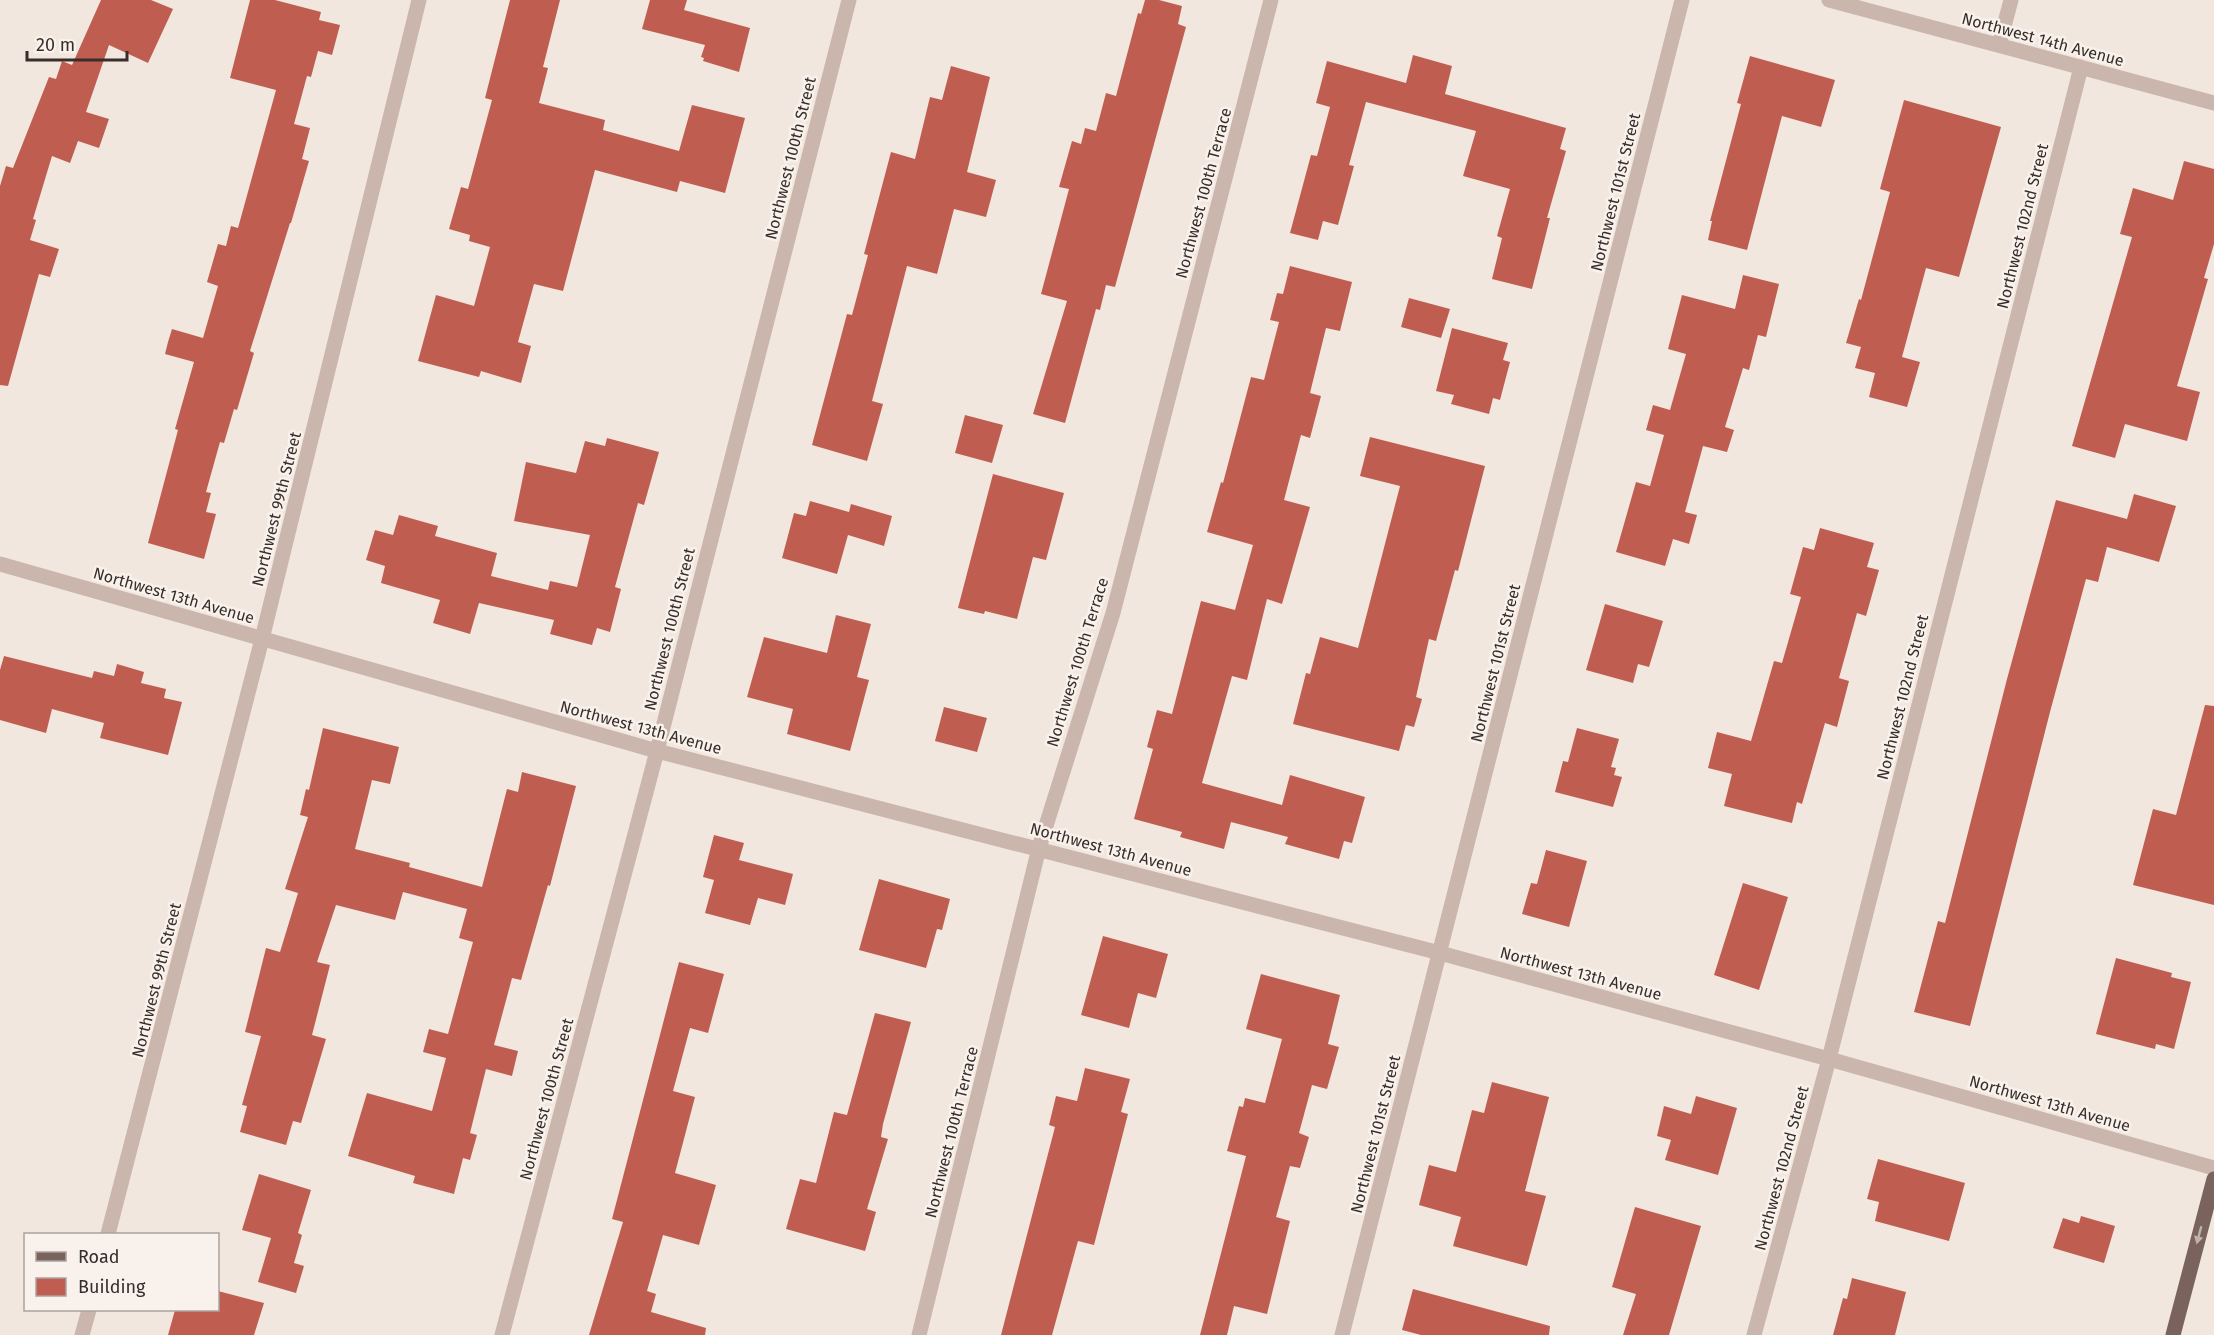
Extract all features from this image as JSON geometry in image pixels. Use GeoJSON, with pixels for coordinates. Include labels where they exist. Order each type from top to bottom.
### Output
{"type":"FeatureCollection","features":[{"type":"Feature","properties":{"kind":"main road"},"geometry":{"type":"LineString","coordinates":[[2173,1335],[2214,1179]]}},
{"type":"Feature","properties":{"kind":"street","name":"Northwest 99th Street"},"geometry":{"type":"LineString","coordinates":[[108,1233],[262,639],[419,0]]}},
{"type":"Feature","properties":{"kind":"street","name":"Northwest 100th Street"},"geometry":{"type":"LineString","coordinates":[[502,1335],[657,751],[849,0]]}},
{"type":"Feature","properties":{"kind":"street","name":"Northwest 100th Terrace"},"geometry":{"type":"LineString","coordinates":[[919,1335],[1039,848],[1113,613],[1271,0]]}},
{"type":"Feature","properties":{"kind":"street","name":"Northwest 101st Street"},"geometry":{"type":"LineString","coordinates":[[1342,1335],[1682,0]]}},
{"type":"Feature","properties":{"kind":"street","name":"Northwest 14th Avenue"},"geometry":{"type":"LineString","coordinates":[[1828,0],[2214,103]]}},
{"type":"Feature","properties":{"kind":"street"},"geometry":{"type":"LineString","coordinates":[[1999,45],[2011,0]]}},
{"type":"Feature","properties":{"kind":"street","name":"Northwest 102nd Street"},"geometry":{"type":"LineString","coordinates":[[1754,1335],[1828,1059],[2081,67]]}},
{"type":"Feature","properties":{"kind":"street","name":"Northwest 13th Avenue"},"geometry":{"type":"LineString","coordinates":[[0,564],[657,751],[1440,953],[2214,1168]]}},
{"type":"Feature","properties":{"kind":"street"},"geometry":{"type":"LineString","coordinates":[[82,1335],[89,1311]]}},
{"type":"Feature","properties":{"kind":"building"},"geometry":{"type":"Polygon","coordinates":[[[101,0],[151,0],[173,9],[148,63],[109,45],[86,112],[109,119],[99,148],[78,141],[70,163],[52,156],[33,219],[36,220],[30,240],[59,249],[50,277],[39,274],[8,386],[0,385],[0,186],[6,166],[13,168],[49,77],[56,79],[62,61],[72,65],[101,0]]]}},
{"type":"Feature","properties":{"kind":"building"},"geometry":{"type":"Polygon","coordinates":[[[250,0],[275,0],[321,12],[319,20],[340,25],[332,55],[318,51],[311,77],[307,76],[294,124],[310,128],[302,159],[309,161],[250,351],[254,353],[237,410],[234,409],[224,443],[220,442],[206,492],[211,493],[206,512],[216,514],[204,559],[148,543],[178,430],[175,429],[194,362],[165,354],[168,342],[172,329],[203,338],[218,286],[207,282],[218,244],[226,246],[231,226],[238,228],[276,90],[230,78],[250,0]]]}},
{"type":"Feature","properties":{"kind":"building"},"geometry":{"type":"Polygon","coordinates":[[[510,0],[560,0],[543,67],[548,68],[539,103],[605,120],[603,130],[679,151],[692,105],[745,118],[725,193],[680,181],[677,192],[595,170],[563,291],[534,284],[518,342],[531,346],[521,383],[481,371],[479,377],[418,361],[436,295],[474,306],[490,247],[469,241],[470,235],[449,229],[461,187],[468,189],[492,100],[485,98],[510,0]]]}},
{"type":"Feature","properties":{"kind":"building"},"geometry":{"type":"Polygon","coordinates":[[[650,0],[687,0],[684,10],[750,28],[739,72],[703,61],[704,58],[701,57],[705,45],[642,29],[650,0]]]}},
{"type":"Feature","properties":{"kind":"building"},"geometry":{"type":"Polygon","coordinates":[[[1145,0],[1159,0],[1182,6],[1178,24],[1186,27],[1115,287],[1106,285],[1100,310],[1096,309],[1065,423],[1033,414],[1067,301],[1041,294],[1069,189],[1059,187],[1072,141],[1081,144],[1085,128],[1096,131],[1106,93],[1116,96],[1138,13],[1141,14],[1145,0]]]}},
{"type":"Feature","properties":{"kind":"building"},"geometry":{"type":"Polygon","coordinates":[[[1413,55],[1452,66],[1445,94],[1566,128],[1560,149],[1566,151],[1547,218],[1550,218],[1532,289],[1492,279],[1502,238],[1497,236],[1510,189],[1463,176],[1476,131],[1366,102],[1349,165],[1354,166],[1338,225],[1323,221],[1318,240],[1290,233],[1311,155],[1317,156],[1330,107],[1316,103],[1327,61],[1406,83],[1413,55]]]}},
{"type":"Feature","properties":{"kind":"building"},"geometry":{"type":"Polygon","coordinates":[[[1750,56],[1835,80],[1821,127],[1782,116],[1747,250],[1708,240],[1712,221],[1710,221],[1741,104],[1737,103],[1750,56]]]}},
{"type":"Feature","properties":{"kind":"building"},"geometry":{"type":"Polygon","coordinates":[[[951,66],[990,77],[967,172],[996,180],[986,217],[954,209],[937,274],[907,266],[872,401],[883,404],[867,461],[812,445],[847,314],[852,315],[868,255],[864,254],[891,152],[915,159],[930,97],[942,100],[951,66]]]}},
{"type":"Feature","properties":{"kind":"building"},"geometry":{"type":"Polygon","coordinates":[[[1904,100],[2001,127],[1959,277],[1926,268],[1902,357],[1920,362],[1907,407],[1869,397],[1875,373],[1855,368],[1861,347],[1846,343],[1859,299],[1861,300],[1890,192],[1880,189],[1904,100]]]}},
{"type":"Feature","properties":{"kind":"building"},"geometry":{"type":"Polygon","coordinates":[[[2184,161],[2214,169],[2214,244],[2204,278],[2208,279],[2177,386],[2200,392],[2187,441],[2125,424],[2115,458],[2072,446],[2132,237],[2120,234],[2133,188],[2173,200],[2184,161]]]}},
{"type":"Feature","properties":{"kind":"building"},"geometry":{"type":"Polygon","coordinates":[[[1290,266],[1352,282],[1340,331],[1326,328],[1310,393],[1321,396],[1310,438],[1301,435],[1284,500],[1310,507],[1282,604],[1267,599],[1247,680],[1232,676],[1202,783],[1282,805],[1290,775],[1365,797],[1352,843],[1344,841],[1339,859],[1285,844],[1288,837],[1231,822],[1224,849],[1180,837],[1182,832],[1134,819],[1153,749],[1147,747],[1157,710],[1172,714],[1201,601],[1235,610],[1253,545],[1207,532],[1221,482],[1223,483],[1251,377],[1264,380],[1279,322],[1270,320],[1277,293],[1283,294],[1290,266]]]}},
{"type":"Feature","properties":{"kind":"building"},"geometry":{"type":"Polygon","coordinates":[[[1743,275],[1779,284],[1766,337],[1758,335],[1749,370],[1743,368],[1725,427],[1734,430],[1727,452],[1703,446],[1685,512],[1697,515],[1689,544],[1673,539],[1665,566],[1616,552],[1636,482],[1650,486],[1664,435],[1646,430],[1653,405],[1670,410],[1686,354],[1668,349],[1682,295],[1735,309],[1743,275]]]}},
{"type":"Feature","properties":{"kind":"building"},"geometry":{"type":"Polygon","coordinates":[[[1409,298],[1450,309],[1441,338],[1401,327],[1409,298]]]}},
{"type":"Feature","properties":{"kind":"building"},"geometry":{"type":"Polygon","coordinates":[[[1452,328],[1508,343],[1503,360],[1510,362],[1500,400],[1493,398],[1489,414],[1451,404],[1454,395],[1436,391],[1452,328]]]}},
{"type":"Feature","properties":{"kind":"building"},"geometry":{"type":"Polygon","coordinates":[[[965,415],[1003,425],[992,463],[955,453],[965,415]]]}},
{"type":"Feature","properties":{"kind":"building"},"geometry":{"type":"Polygon","coordinates":[[[1370,437],[1485,466],[1458,571],[1455,570],[1436,641],[1429,639],[1416,697],[1422,699],[1414,727],[1406,725],[1399,751],[1293,724],[1306,673],[1310,674],[1320,637],[1358,648],[1400,486],[1360,476],[1370,437]]]}},
{"type":"Feature","properties":{"kind":"building"},"geometry":{"type":"Polygon","coordinates":[[[607,438],[659,452],[644,505],[638,503],[615,587],[621,589],[610,632],[597,628],[592,645],[550,634],[554,620],[479,603],[470,634],[433,623],[440,600],[381,583],[385,566],[366,560],[375,530],[393,535],[399,515],[438,526],[435,536],[497,553],[491,576],[548,590],[550,581],[577,587],[590,535],[514,521],[526,462],[576,473],[585,441],[605,446],[607,438]]]}},
{"type":"Feature","properties":{"kind":"building"},"geometry":{"type":"Polygon","coordinates":[[[993,474],[1064,493],[1046,560],[1033,557],[1017,619],[985,611],[984,614],[958,608],[993,474]]]}},
{"type":"Feature","properties":{"kind":"building"},"geometry":{"type":"Polygon","coordinates":[[[2134,494],[2176,506],[2159,562],[2107,547],[2098,582],[2086,579],[1970,1026],[1914,1012],[1938,921],[1945,923],[2007,679],[2056,500],[2127,519],[2134,494]]]}},
{"type":"Feature","properties":{"kind":"building"},"geometry":{"type":"Polygon","coordinates":[[[810,501],[849,512],[851,504],[892,516],[884,546],[848,535],[837,574],[782,558],[794,513],[806,516],[810,501]]]}},
{"type":"Feature","properties":{"kind":"building"},"geometry":{"type":"Polygon","coordinates":[[[1820,528],[1874,543],[1867,567],[1879,570],[1866,616],[1857,613],[1839,678],[1849,681],[1837,727],[1825,723],[1802,804],[1797,802],[1792,823],[1724,806],[1732,774],[1708,768],[1717,732],[1751,741],[1774,661],[1782,663],[1801,597],[1790,594],[1803,547],[1814,550],[1820,528]]]}},
{"type":"Feature","properties":{"kind":"building"},"geometry":{"type":"Polygon","coordinates":[[[1605,604],[1663,621],[1649,667],[1638,664],[1633,683],[1586,670],[1605,604]]]}},
{"type":"Feature","properties":{"kind":"building"},"geometry":{"type":"Polygon","coordinates":[[[836,615],[871,624],[857,677],[869,680],[850,751],[787,734],[793,709],[747,697],[764,637],[827,653],[836,615]]]}},
{"type":"Feature","properties":{"kind":"building"},"geometry":{"type":"Polygon","coordinates":[[[4,656],[92,678],[94,671],[114,676],[117,664],[144,672],[141,683],[166,689],[164,698],[182,702],[168,755],[100,738],[104,723],[52,709],[46,733],[0,720],[0,670],[4,656]]]}},
{"type":"Feature","properties":{"kind":"building"},"geometry":{"type":"Polygon","coordinates":[[[2205,705],[2214,706],[2214,905],[2133,885],[2153,809],[2176,815],[2205,705]]]}},
{"type":"Feature","properties":{"kind":"building"},"geometry":{"type":"Polygon","coordinates":[[[944,707],[987,718],[977,752],[935,741],[944,707]]]}},
{"type":"Feature","properties":{"kind":"building"},"geometry":{"type":"Polygon","coordinates":[[[323,728],[399,747],[390,784],[372,780],[355,849],[410,863],[409,867],[482,887],[507,789],[518,792],[522,772],[576,786],[550,886],[548,885],[521,980],[512,978],[494,1045],[518,1051],[512,1076],[486,1069],[470,1133],[477,1135],[470,1160],[463,1158],[454,1194],[413,1183],[415,1176],[348,1156],[367,1093],[432,1111],[446,1058],[423,1052],[429,1029],[448,1034],[473,942],[459,938],[467,909],[403,892],[395,920],[336,905],[317,962],[330,965],[312,1035],[326,1039],[301,1123],[293,1121],[286,1145],[240,1132],[247,1106],[242,1105],[261,1036],[245,1032],[266,948],[280,952],[298,893],[285,889],[308,817],[300,815],[306,789],[309,790],[323,728]]]}},
{"type":"Feature","properties":{"kind":"building"},"geometry":{"type":"Polygon","coordinates":[[[1577,728],[1619,739],[1611,767],[1616,768],[1614,775],[1622,777],[1613,807],[1555,792],[1563,761],[1568,762],[1577,728]]]}},
{"type":"Feature","properties":{"kind":"building"},"geometry":{"type":"Polygon","coordinates":[[[714,835],[744,843],[739,860],[793,874],[785,905],[758,898],[750,925],[705,913],[714,880],[703,877],[714,835]]]}},
{"type":"Feature","properties":{"kind":"building"},"geometry":{"type":"Polygon","coordinates":[[[1546,850],[1587,861],[1569,927],[1522,914],[1531,883],[1537,884],[1546,850]]]}},
{"type":"Feature","properties":{"kind":"building"},"geometry":{"type":"Polygon","coordinates":[[[879,879],[950,899],[942,930],[937,929],[926,968],[859,950],[879,879]]]}},
{"type":"Feature","properties":{"kind":"building"},"geometry":{"type":"Polygon","coordinates":[[[1743,883],[1788,897],[1759,990],[1714,975],[1743,883]]]}},
{"type":"Feature","properties":{"kind":"building"},"geometry":{"type":"Polygon","coordinates":[[[1103,936],[1168,954],[1156,998],[1138,993],[1129,1028],[1081,1015],[1103,936]]]}},
{"type":"Feature","properties":{"kind":"building"},"geometry":{"type":"Polygon","coordinates":[[[2116,958],[2172,973],[2171,977],[2191,982],[2174,1049],[2156,1044],[2155,1049],[2096,1034],[2116,958]]]}},
{"type":"Feature","properties":{"kind":"building"},"geometry":{"type":"Polygon","coordinates":[[[679,962],[724,974],[708,1033],[690,1028],[673,1091],[695,1097],[675,1173],[716,1185],[699,1245],[663,1235],[647,1291],[656,1294],[651,1312],[706,1328],[705,1335],[589,1335],[623,1222],[612,1219],[679,962]]]}},
{"type":"Feature","properties":{"kind":"building"},"geometry":{"type":"Polygon","coordinates":[[[1261,974],[1340,995],[1328,1044],[1339,1047],[1327,1089],[1312,1085],[1299,1133],[1309,1137],[1300,1168],[1290,1166],[1276,1217],[1290,1221],[1267,1314],[1234,1306],[1227,1335],[1200,1335],[1246,1156],[1227,1151],[1239,1106],[1243,1107],[1245,1098],[1265,1103],[1282,1039],[1246,1029],[1261,974]]]}},
{"type":"Feature","properties":{"kind":"building"},"geometry":{"type":"Polygon","coordinates":[[[875,1013],[911,1022],[883,1124],[881,1137],[888,1139],[867,1209],[876,1212],[865,1251],[786,1229],[800,1179],[816,1183],[834,1112],[847,1115],[875,1013]]]}},
{"type":"Feature","properties":{"kind":"building"},"geometry":{"type":"Polygon","coordinates":[[[1085,1068],[1130,1079],[1121,1112],[1128,1114],[1094,1245],[1078,1241],[1052,1335],[1001,1335],[1055,1127],[1049,1125],[1056,1096],[1077,1101],[1085,1068]]]}},
{"type":"Feature","properties":{"kind":"building"},"geometry":{"type":"Polygon","coordinates":[[[1492,1082],[1549,1097],[1525,1191],[1546,1196],[1527,1266],[1453,1246],[1461,1217],[1419,1205],[1429,1165],[1456,1172],[1472,1110],[1484,1113],[1492,1082]]]}},
{"type":"Feature","properties":{"kind":"building"},"geometry":{"type":"Polygon","coordinates":[[[1696,1096],[1737,1108],[1718,1175],[1665,1160],[1671,1140],[1657,1136],[1664,1106],[1691,1114],[1696,1096]]]}},
{"type":"Feature","properties":{"kind":"building"},"geometry":{"type":"Polygon","coordinates":[[[1878,1159],[1965,1183],[1949,1241],[1875,1221],[1879,1202],[1867,1199],[1878,1159]]]}},
{"type":"Feature","properties":{"kind":"building"},"geometry":{"type":"Polygon","coordinates":[[[259,1174],[311,1190],[298,1233],[302,1235],[294,1263],[304,1266],[296,1293],[258,1282],[271,1238],[242,1230],[259,1174]]]}},
{"type":"Feature","properties":{"kind":"building"},"geometry":{"type":"Polygon","coordinates":[[[1635,1207],[1701,1226],[1669,1335],[1623,1335],[1636,1294],[1612,1287],[1635,1207]]]}},
{"type":"Feature","properties":{"kind":"building"},"geometry":{"type":"Polygon","coordinates":[[[2081,1216],[2115,1226],[2104,1263],[2053,1248],[2063,1218],[2079,1223],[2081,1216]]]}},
{"type":"Feature","properties":{"kind":"building"},"geometry":{"type":"Polygon","coordinates":[[[1852,1278],[1906,1292],[1895,1335],[1833,1335],[1843,1298],[1847,1299],[1852,1278]]]}},
{"type":"Feature","properties":{"kind":"building"},"geometry":{"type":"Polygon","coordinates":[[[1413,1289],[1550,1326],[1549,1335],[1421,1335],[1402,1330],[1413,1289]]]}},
{"type":"Feature","properties":{"kind":"building"},"geometry":{"type":"Polygon","coordinates":[[[219,1291],[264,1303],[254,1335],[168,1335],[175,1311],[219,1311],[219,1291]]]}}]}
